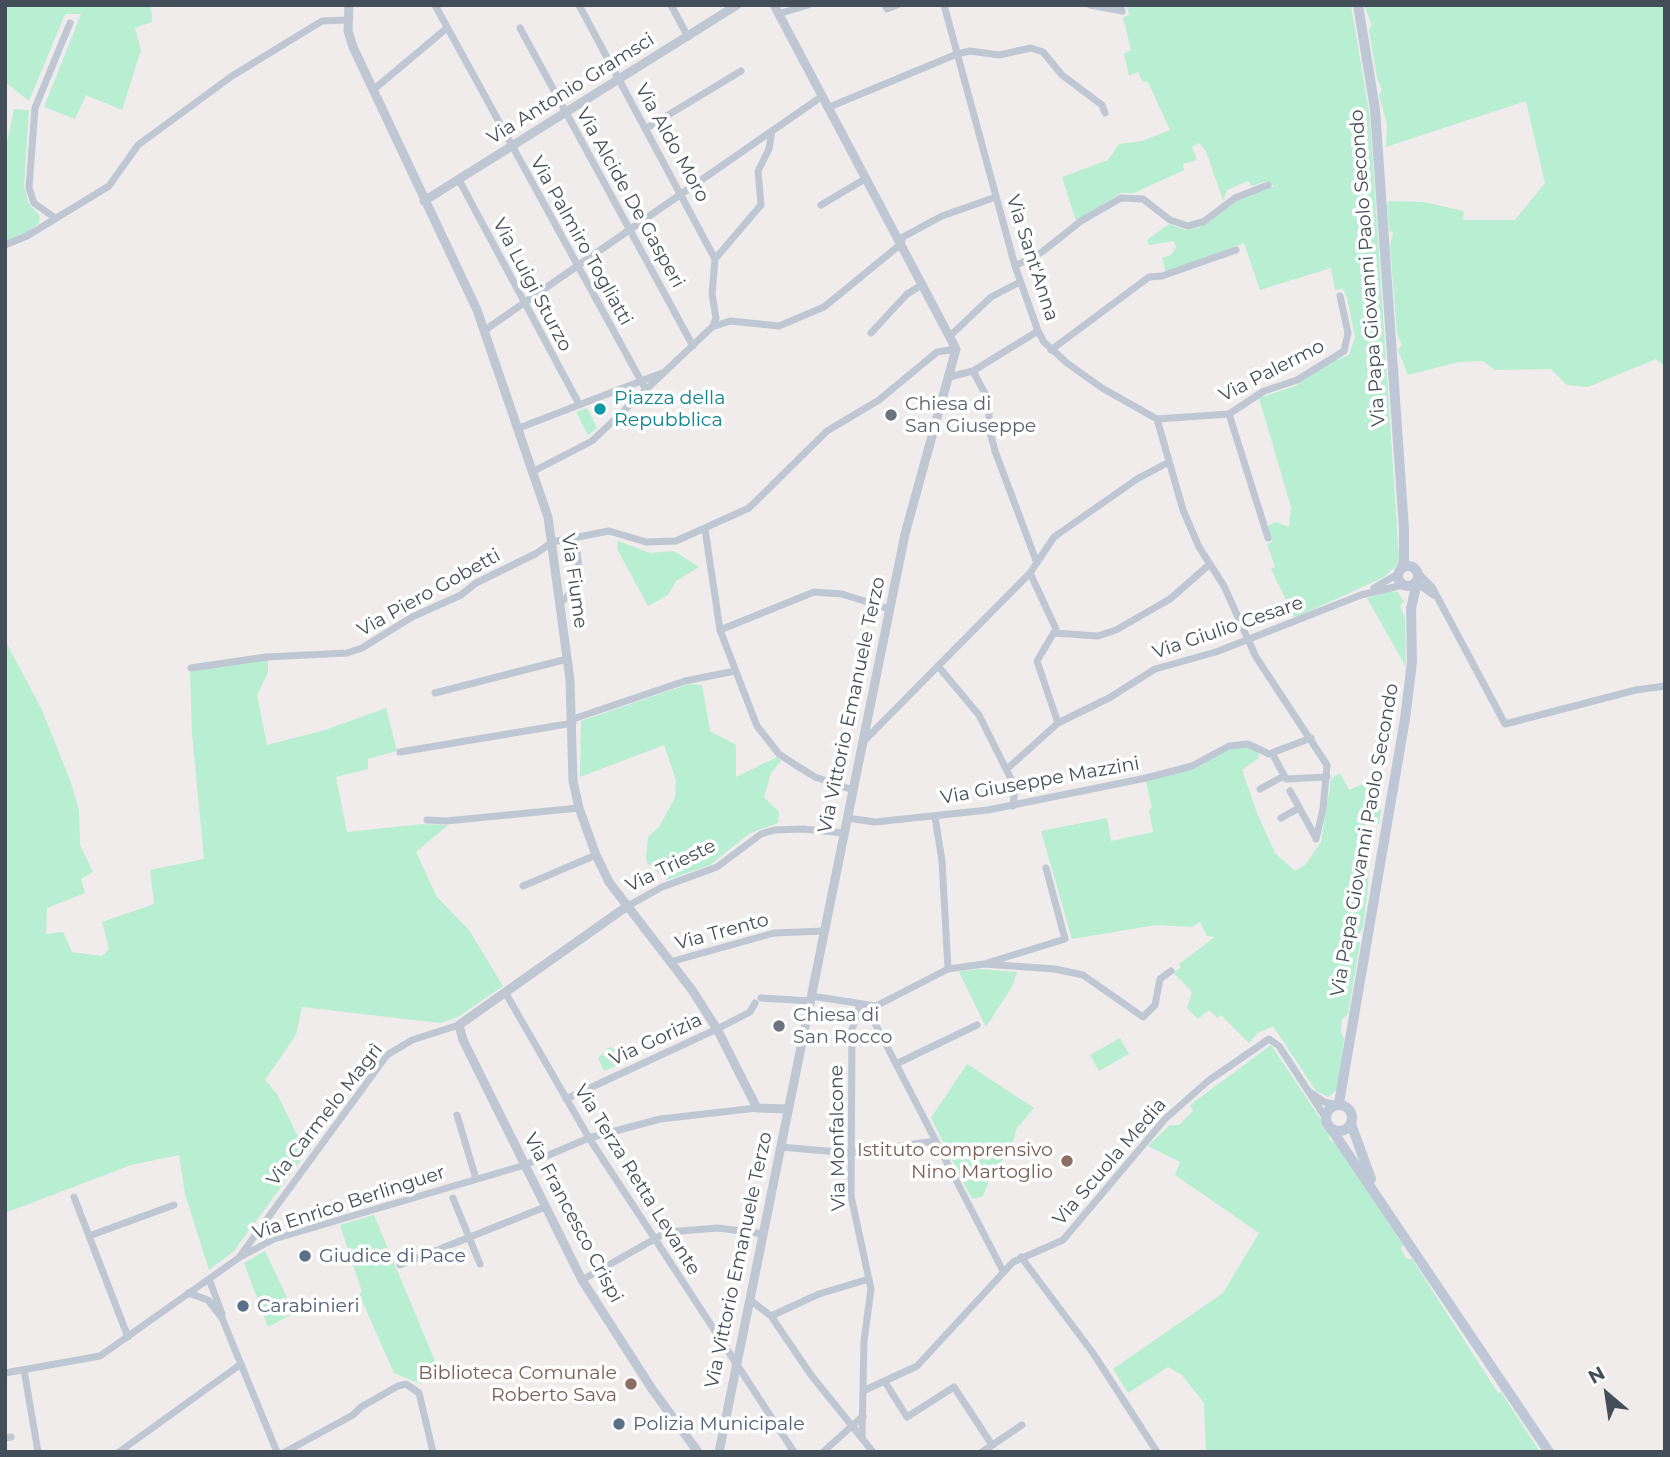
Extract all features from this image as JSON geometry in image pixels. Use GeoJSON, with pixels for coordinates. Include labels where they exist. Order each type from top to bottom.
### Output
{"type":"FeatureCollection","features":[{"type":"Feature","properties":{"kind":"main road","name":"Via Papa Giovanni Paolo Secondo"},"geometry":{"type":"LineString","coordinates":[[1358,5],[1375,109],[1405,529]]}},
{"type":"Feature","properties":{"kind":"main road"},"geometry":{"type":"LineString","coordinates":[[1399,572],[1404,561],[1405,529]]}},
{"type":"Feature","properties":{"kind":"main road"},"geometry":{"type":"LineString","coordinates":[[1405,529],[1413,580]]}},
{"type":"Feature","properties":{"kind":"main road"},"geometry":{"type":"LineString","coordinates":[[1399,572],[1408,566],[1413,580]]}},
{"type":"Feature","properties":{"kind":"main road"},"geometry":{"type":"LineString","coordinates":[[1399,572],[1413,580]]}},
{"type":"Feature","properties":{"kind":"main road","name":"Via Papa Giovanni Paolo Secondo"},"geometry":{"type":"LineString","coordinates":[[1385,1205],[1368,1173],[1351,1124],[1341,1106],[1408,700],[1412,662],[1413,580]]}},
{"type":"Feature","properties":{"kind":"main road"},"geometry":{"type":"LineString","coordinates":[[1341,1106],[1328,1112],[1329,1124],[1549,1452]]}},
{"type":"Feature","properties":{"kind":"main road"},"geometry":{"type":"LineString","coordinates":[[1329,1124],[1339,1133],[1351,1124]]}},
{"type":"Feature","properties":{"kind":"street"},"geometry":{"type":"LineString","coordinates":[[5,245],[109,186],[138,145],[232,76],[322,21],[347,20],[349,5]]}},
{"type":"Feature","properties":{"kind":"street","name":"Via Palmiro Togliatti"},"geometry":{"type":"LineString","coordinates":[[435,5],[646,390]]}},
{"type":"Feature","properties":{"kind":"street","name":"Via Aldo Moro"},"geometry":{"type":"LineString","coordinates":[[579,5],[715,259]]}},
{"type":"Feature","properties":{"kind":"street"},"geometry":{"type":"LineString","coordinates":[[671,5],[688,37]]}},
{"type":"Feature","properties":{"kind":"street","name":"Via Antonio Gramsci"},"geometry":{"type":"LineString","coordinates":[[424,201],[738,5]]}},
{"type":"Feature","properties":{"kind":"street"},"geometry":{"type":"LineString","coordinates":[[808,5],[776,9],[951,335],[956,349]]}},
{"type":"Feature","properties":{"kind":"street"},"geometry":{"type":"LineString","coordinates":[[885,5],[887,9],[897,5]]}},
{"type":"Feature","properties":{"kind":"street","name":"Via Sant'Anna"},"geometry":{"type":"LineString","coordinates":[[944,5],[1015,265],[1038,331],[1051,350],[1102,388],[1157,419]]}},
{"type":"Feature","properties":{"kind":"street"},"geometry":{"type":"LineString","coordinates":[[1090,5],[1122,11],[1121,5]]}},
{"type":"Feature","properties":{"kind":"street","name":"Via Fiume"},"geometry":{"type":"LineString","coordinates":[[347,20],[353,47],[485,330],[548,517],[573,721],[573,781],[579,808],[596,855],[609,882],[717,1029],[757,1108]]}},
{"type":"Feature","properties":{"kind":"street"},"geometry":{"type":"LineString","coordinates":[[55,218],[34,203],[29,188],[35,108],[70,23]]}},
{"type":"Feature","properties":{"kind":"street"},"geometry":{"type":"LineString","coordinates":[[373,90],[447,28]]}},
{"type":"Feature","properties":{"kind":"street","name":"Via Alcide De Gasperi"},"geometry":{"type":"LineString","coordinates":[[520,29],[692,345]]}},
{"type":"Feature","properties":{"kind":"street"},"geometry":{"type":"LineString","coordinates":[[827,108],[957,54],[970,51],[999,55],[1037,49],[1062,75],[1102,105],[1105,113]]}},
{"type":"Feature","properties":{"kind":"street"},"geometry":{"type":"LineString","coordinates":[[645,128],[741,71]]}},
{"type":"Feature","properties":{"kind":"street"},"geometry":{"type":"LineString","coordinates":[[485,330],[821,97]]}},
{"type":"Feature","properties":{"kind":"street"},"geometry":{"type":"LineString","coordinates":[[712,327],[716,318],[712,294],[715,259],[761,205],[758,170],[769,149],[772,131]]}},
{"type":"Feature","properties":{"kind":"street"},"geometry":{"type":"LineString","coordinates":[[821,205],[865,178]]}},
{"type":"Feature","properties":{"kind":"street","name":"Via Luigi Sturzo"},"geometry":{"type":"LineString","coordinates":[[459,180],[579,404]]}},
{"type":"Feature","properties":{"kind":"street"},"geometry":{"type":"LineString","coordinates":[[1015,265],[1042,252],[1075,225],[1121,198],[1143,199],[1170,220],[1188,226],[1203,222],[1235,198],[1268,185]]}},
{"type":"Feature","properties":{"kind":"street"},"geometry":{"type":"LineString","coordinates":[[534,471],[592,441],[712,327],[730,321],[779,326],[824,307],[901,244],[903,237],[942,216],[996,198]]}},
{"type":"Feature","properties":{"kind":"street"},"geometry":{"type":"LineString","coordinates":[[1051,350],[1149,277],[1163,276],[1236,250]]}},
{"type":"Feature","properties":{"kind":"street"},"geometry":{"type":"LineString","coordinates":[[951,335],[991,297],[1020,282]]}},
{"type":"Feature","properties":{"kind":"street"},"geometry":{"type":"LineString","coordinates":[[871,332],[906,294],[923,284]]}},
{"type":"Feature","properties":{"kind":"street","name":"Via Palermo"},"geometry":{"type":"LineString","coordinates":[[1157,419],[1229,414],[1264,391],[1297,380],[1344,351],[1348,332],[1340,296]]}},
{"type":"Feature","properties":{"kind":"street"},"geometry":{"type":"LineString","coordinates":[[949,377],[973,371],[1038,331]]}},
{"type":"Feature","properties":{"kind":"street","name":"Via Vittorio Emanuele Terzo"},"geometry":{"type":"LineString","coordinates":[[719,1452],[905,534],[956,349]]}},
{"type":"Feature","properties":{"kind":"street","name":"Via Piero Gobetti"},"geometry":{"type":"LineString","coordinates":[[191,668],[266,657],[347,653],[362,648],[412,617],[461,595],[476,583],[537,553],[552,542],[609,531],[646,542],[668,543],[705,529],[749,508],[827,431],[879,400],[937,352],[956,349]]}},
{"type":"Feature","properties":{"kind":"street"},"geometry":{"type":"LineString","coordinates":[[973,371],[989,401],[989,428],[995,451],[1037,563]]}},
{"type":"Feature","properties":{"kind":"street"},"geometry":{"type":"LineString","coordinates":[[519,428],[665,372]]}},
{"type":"Feature","properties":{"kind":"street"},"geometry":{"type":"LineString","coordinates":[[1229,414],[1268,538]]}},
{"type":"Feature","properties":{"kind":"street"},"geometry":{"type":"LineString","coordinates":[[1157,419],[1167,463],[1183,510],[1283,703],[1311,738],[1327,765],[1316,839],[1290,791]]}},
{"type":"Feature","properties":{"kind":"street"},"geometry":{"type":"LineString","coordinates":[[863,742],[1030,573],[1054,537],[1137,479],[1167,463]]}},
{"type":"Feature","properties":{"kind":"street"},"geometry":{"type":"LineString","coordinates":[[705,529],[720,630],[757,726],[779,754],[815,777],[853,790]]}},
{"type":"Feature","properties":{"kind":"street"},"geometry":{"type":"LineString","coordinates":[[560,603],[567,597],[580,575],[575,537]]}},
{"type":"Feature","properties":{"kind":"street"},"geometry":{"type":"LineString","coordinates":[[1054,634],[1098,636],[1116,630],[1170,599],[1210,564]]}},
{"type":"Feature","properties":{"kind":"street"},"geometry":{"type":"LineString","coordinates":[[1361,595],[1399,572]]}},
{"type":"Feature","properties":{"kind":"street"},"geometry":{"type":"LineString","coordinates":[[1030,573],[1056,629],[1037,661],[1058,723]]}},
{"type":"Feature","properties":{"kind":"street"},"geometry":{"type":"LineString","coordinates":[[1361,595],[1413,580],[1432,587],[1505,724],[1636,690],[1665,686]]}},
{"type":"Feature","properties":{"kind":"street"},"geometry":{"type":"LineString","coordinates":[[1413,580],[1436,598]]}},
{"type":"Feature","properties":{"kind":"street"},"geometry":{"type":"LineString","coordinates":[[720,630],[814,592],[842,594],[889,609]]}},
{"type":"Feature","properties":{"kind":"street","name":"Via Giulio Cesare"},"geometry":{"type":"LineString","coordinates":[[1007,769],[1058,723],[1109,698],[1155,668],[1249,640],[1361,595]]}},
{"type":"Feature","properties":{"kind":"street"},"geometry":{"type":"LineString","coordinates":[[435,693],[567,659]]}},
{"type":"Feature","properties":{"kind":"street"},"geometry":{"type":"LineString","coordinates":[[938,666],[979,715],[1015,787],[1013,806]]}},
{"type":"Feature","properties":{"kind":"street"},"geometry":{"type":"LineString","coordinates":[[400,752],[573,721],[685,681],[735,671]]}},
{"type":"Feature","properties":{"kind":"street"},"geometry":{"type":"LineString","coordinates":[[1311,738],[1272,753],[1286,779],[1327,777]]}},
{"type":"Feature","properties":{"kind":"street","name":"Via Giuseppe Mazzini"},"geometry":{"type":"LineString","coordinates":[[847,818],[876,822],[935,817],[1090,792],[1192,766],[1229,746],[1248,744],[1264,753],[1272,753]]}},
{"type":"Feature","properties":{"kind":"street"},"geometry":{"type":"LineString","coordinates":[[1260,789],[1284,776]]}},
{"type":"Feature","properties":{"kind":"street"},"geometry":{"type":"LineString","coordinates":[[427,820],[446,821],[579,808]]}},
{"type":"Feature","properties":{"kind":"street"},"geometry":{"type":"LineString","coordinates":[[1281,818],[1299,808]]}},
{"type":"Feature","properties":{"kind":"street"},"geometry":{"type":"LineString","coordinates":[[935,817],[942,861],[948,969]]}},
{"type":"Feature","properties":{"kind":"street","name":"Via Trieste"},"geometry":{"type":"LineString","coordinates":[[459,1025],[626,906],[662,887],[717,867],[761,834],[774,830],[803,829],[844,832]]}},
{"type":"Feature","properties":{"kind":"street"},"geometry":{"type":"LineString","coordinates":[[523,886],[596,855]]}},
{"type":"Feature","properties":{"kind":"street"},"geometry":{"type":"LineString","coordinates":[[863,1005],[876,1006],[948,969],[984,964],[1065,939],[1046,868]]}},
{"type":"Feature","properties":{"kind":"street","name":"Via Trento"},"geometry":{"type":"LineString","coordinates":[[670,962],[774,933],[824,931]]}},
{"type":"Feature","properties":{"kind":"street"},"geometry":{"type":"LineString","coordinates":[[984,964],[1055,969],[1083,975],[1143,1017],[1155,1005],[1160,979],[1171,971]]}},
{"type":"Feature","properties":{"kind":"street","name":"Via Terza Retta Levante"},"geometry":{"type":"LineString","coordinates":[[505,992],[589,1138],[794,1452]]}},
{"type":"Feature","properties":{"kind":"street","name":"Via Gorizia"},"geometry":{"type":"LineString","coordinates":[[566,1099],[717,1029],[750,1012],[758,1001],[851,1000],[863,1005]]}},
{"type":"Feature","properties":{"kind":"street"},"geometry":{"type":"LineString","coordinates":[[863,1005],[1003,1271]]}},
{"type":"Feature","properties":{"kind":"street","name":"Via Monfalcone"},"geometry":{"type":"LineString","coordinates":[[862,1437],[863,1341],[871,1297],[851,1196],[850,1153],[852,1030],[863,1005]]}},
{"type":"Feature","properties":{"kind":"street","name":"Via Francesco Crispi"},"geometry":{"type":"LineString","coordinates":[[459,1025],[463,1040],[582,1280],[652,1389],[698,1452]]}},
{"type":"Feature","properties":{"kind":"street","name":"Via Carmelo Magrì"},"geometry":{"type":"LineString","coordinates":[[240,1257],[387,1055],[412,1040],[459,1025]]}},
{"type":"Feature","properties":{"kind":"street"},"geometry":{"type":"LineString","coordinates":[[896,1064],[976,1025]]}},
{"type":"Feature","properties":{"kind":"street","name":"Via Scuola Media"},"geometry":{"type":"LineString","coordinates":[[863,1391],[917,1366],[1003,1271],[1021,1257],[1063,1240],[1165,1119],[1208,1081],[1269,1040],[1279,1046],[1306,1087]]}},
{"type":"Feature","properties":{"kind":"street"},"geometry":{"type":"LineString","coordinates":[[1306,1087],[1317,1098],[1341,1106]]}},
{"type":"Feature","properties":{"kind":"street"},"geometry":{"type":"LineString","coordinates":[[1306,1087],[1329,1124]]}},
{"type":"Feature","properties":{"kind":"street"},"geometry":{"type":"LineString","coordinates":[[757,1108],[788,1109]]}},
{"type":"Feature","properties":{"kind":"street","name":"Via Enrico Berlinguer"},"geometry":{"type":"LineString","coordinates":[[5,1373],[100,1356],[240,1257],[274,1239],[524,1165],[589,1138],[660,1119],[757,1108]]}},
{"type":"Feature","properties":{"kind":"street"},"geometry":{"type":"LineString","coordinates":[[457,1115],[477,1179]]}},
{"type":"Feature","properties":{"kind":"street"},"geometry":{"type":"LineString","coordinates":[[780,1147],[850,1153],[936,1141]]}},
{"type":"Feature","properties":{"kind":"street"},"geometry":{"type":"LineString","coordinates":[[74,1196],[128,1337]]}},
{"type":"Feature","properties":{"kind":"street"},"geometry":{"type":"LineString","coordinates":[[453,1198],[480,1264]]}},
{"type":"Feature","properties":{"kind":"street"},"geometry":{"type":"LineString","coordinates":[[89,1236],[173,1205]]}},
{"type":"Feature","properties":{"kind":"street"},"geometry":{"type":"LineString","coordinates":[[400,1265],[545,1207]]}},
{"type":"Feature","properties":{"kind":"street"},"geometry":{"type":"LineString","coordinates":[[582,1280],[653,1237],[686,1229],[718,1228],[763,1234]]}},
{"type":"Feature","properties":{"kind":"street"},"geometry":{"type":"LineString","coordinates":[[1021,1257],[1093,1353],[1157,1452]]}},
{"type":"Feature","properties":{"kind":"street"},"geometry":{"type":"LineString","coordinates":[[209,1279],[222,1318],[277,1452]]}},
{"type":"Feature","properties":{"kind":"street"},"geometry":{"type":"LineString","coordinates":[[771,1316],[819,1294],[869,1279]]}},
{"type":"Feature","properties":{"kind":"street"},"geometry":{"type":"LineString","coordinates":[[188,1293],[208,1300],[222,1318]]}},
{"type":"Feature","properties":{"kind":"street"},"geometry":{"type":"LineString","coordinates":[[750,1300],[771,1316],[811,1375],[873,1452]]}},
{"type":"Feature","properties":{"kind":"street"},"geometry":{"type":"LineString","coordinates":[[119,1452],[241,1364]]}},
{"type":"Feature","properties":{"kind":"street"},"geometry":{"type":"LineString","coordinates":[[24,1370],[38,1452]]}},
{"type":"Feature","properties":{"kind":"street"},"geometry":{"type":"LineString","coordinates":[[884,1382],[906,1417],[954,1387],[987,1449],[1022,1426]]}},
{"type":"Feature","properties":{"kind":"street"},"geometry":{"type":"LineString","coordinates":[[285,1452],[353,1415],[361,1407],[398,1386],[407,1384],[419,1393],[433,1452]]}},
{"type":"Feature","properties":{"kind":"street"},"geometry":{"type":"LineString","coordinates":[[824,1452],[863,1416]]}},
{"type":"Feature","properties":{"kind":"green space"},"geometry":{"type":"Polygon","coordinates":[[[5,5],[151,5],[152,22],[135,28],[141,50],[122,110],[86,95],[75,119],[44,107],[81,14],[65,14],[29,101],[5,82],[5,5]]]}},
{"type":"Feature","properties":{"kind":"green space"},"geometry":{"type":"Polygon","coordinates":[[[1127,5],[1351,5],[1370,118],[1399,559],[1396,566],[1384,577],[1295,618],[1271,569],[1275,567],[1267,544],[1272,542],[1268,526],[1276,522],[1289,527],[1291,507],[1259,398],[1295,386],[1326,364],[1349,355],[1355,337],[1347,298],[1343,289],[1335,290],[1331,268],[1260,290],[1244,243],[1166,273],[1162,258],[1171,255],[1176,247],[1174,241],[1149,245],[1147,240],[1169,224],[1186,230],[1199,228],[1238,200],[1274,186],[1267,181],[1252,186],[1248,181],[1227,190],[1223,201],[1206,151],[1199,143],[1192,147],[1197,160],[1183,164],[1184,170],[1134,193],[1121,193],[1076,221],[1062,177],[1108,160],[1119,144],[1142,141],[1170,130],[1148,82],[1142,81],[1138,72],[1129,76],[1124,54],[1131,50],[1123,17],[1129,15],[1127,5]]]}},
{"type":"Feature","properties":{"kind":"green space"},"geometry":{"type":"Polygon","coordinates":[[[1364,5],[1665,5],[1665,367],[1656,359],[1588,387],[1567,385],[1551,369],[1495,370],[1483,361],[1459,362],[1408,375],[1398,350],[1402,345],[1397,334],[1390,245],[1393,233],[1389,230],[1387,205],[1390,201],[1424,202],[1464,211],[1463,220],[1515,220],[1545,183],[1526,101],[1386,147],[1387,124],[1379,95],[1382,90],[1377,78],[1369,30],[1372,25],[1364,5]]]}},
{"type":"Feature","properties":{"kind":"green space"},"geometry":{"type":"Polygon","coordinates":[[[14,109],[29,110],[24,186],[29,204],[40,216],[39,223],[28,232],[5,242],[5,151],[14,109]]]}},
{"type":"Feature","properties":{"kind":"green space"},"geometry":{"type":"Polygon","coordinates":[[[587,408],[597,428],[588,435],[576,412],[587,408]]]}},
{"type":"Feature","properties":{"kind":"green space"},"geometry":{"type":"Polygon","coordinates":[[[618,541],[650,553],[674,551],[699,567],[676,581],[668,595],[648,606],[617,549],[618,541]]]}},
{"type":"Feature","properties":{"kind":"green space"},"geometry":{"type":"Polygon","coordinates":[[[1391,591],[1398,592],[1404,602],[1400,605],[1405,618],[1406,667],[1367,598],[1391,591]]]}},
{"type":"Feature","properties":{"kind":"green space"},"geometry":{"type":"Polygon","coordinates":[[[5,632],[7,644],[42,710],[70,780],[79,810],[80,845],[93,872],[81,879],[85,893],[47,908],[46,934],[63,932],[72,952],[102,956],[109,949],[102,922],[154,904],[150,870],[204,859],[192,734],[190,670],[268,659],[268,673],[257,695],[267,745],[325,730],[386,708],[397,751],[368,759],[368,769],[336,777],[347,832],[422,824],[448,825],[416,852],[437,897],[469,930],[503,986],[458,1017],[440,1023],[302,1007],[296,1035],[265,1080],[277,1094],[306,1153],[234,1251],[209,1270],[185,1194],[179,1155],[131,1165],[5,1213],[5,632]]]}},
{"type":"Feature","properties":{"kind":"green space"},"geometry":{"type":"Polygon","coordinates":[[[689,684],[702,685],[710,731],[736,745],[736,777],[777,757],[781,761],[771,773],[764,797],[779,812],[778,823],[750,833],[710,865],[667,880],[647,863],[646,857],[648,837],[659,827],[675,798],[676,780],[664,745],[580,777],[581,721],[689,684]]]}},
{"type":"Feature","properties":{"kind":"green space"},"geometry":{"type":"Polygon","coordinates":[[[1247,746],[1256,750],[1260,757],[1242,770],[1257,813],[1275,853],[1295,871],[1306,864],[1321,842],[1331,779],[1340,773],[1349,790],[1380,777],[1380,781],[1364,796],[1370,806],[1379,805],[1381,811],[1379,824],[1370,822],[1360,828],[1369,854],[1368,887],[1363,927],[1356,938],[1360,943],[1348,1014],[1342,1019],[1341,1032],[1344,1039],[1339,1088],[1328,1097],[1316,1091],[1273,1026],[1258,1033],[1249,1043],[1221,1015],[1218,1018],[1209,1010],[1198,1019],[1187,1008],[1192,992],[1173,972],[1181,968],[1179,964],[1215,937],[1207,936],[1200,922],[1192,927],[1156,925],[1072,939],[1041,831],[1107,818],[1111,841],[1153,832],[1149,810],[1152,808],[1146,782],[1192,768],[1231,748],[1247,746]]]}},
{"type":"Feature","properties":{"kind":"green space"},"geometry":{"type":"Polygon","coordinates":[[[978,969],[1017,972],[1013,985],[986,1027],[959,972],[978,969]]]}},
{"type":"Feature","properties":{"kind":"green space"},"geometry":{"type":"Polygon","coordinates":[[[1120,1038],[1129,1054],[1099,1071],[1090,1055],[1120,1038]]]}},
{"type":"Feature","properties":{"kind":"green space"},"geometry":{"type":"Polygon","coordinates":[[[1271,1045],[1330,1133],[1329,1139],[1339,1147],[1403,1245],[1401,1249],[1406,1258],[1412,1259],[1498,1393],[1501,1392],[1540,1452],[1206,1452],[1204,1403],[1182,1375],[1168,1367],[1128,1393],[1113,1369],[1223,1293],[1259,1233],[1175,1175],[1180,1162],[1148,1146],[1170,1125],[1179,1125],[1193,1111],[1190,1105],[1271,1045]]]}},
{"type":"Feature","properties":{"kind":"green space"},"geometry":{"type":"Polygon","coordinates":[[[610,1047],[631,1059],[604,1071],[598,1058],[610,1047]]]}},
{"type":"Feature","properties":{"kind":"green space"},"geometry":{"type":"Polygon","coordinates":[[[967,1064],[1034,1108],[1017,1128],[1012,1147],[991,1176],[983,1196],[972,1199],[931,1118],[967,1064]]]}},
{"type":"Feature","properties":{"kind":"green space"},"geometry":{"type":"Polygon","coordinates":[[[374,1215],[440,1373],[421,1384],[394,1373],[359,1294],[362,1292],[340,1225],[374,1215]]]}},
{"type":"Feature","properties":{"kind":"green space"},"geometry":{"type":"Polygon","coordinates":[[[265,1251],[289,1302],[306,1307],[268,1327],[244,1263],[265,1251]]]}},
{"type":"Feature","properties":{"kind":"place","name":"Piazza della Repubblica"},"geometry":{"type":"Point","coordinates":[600,409]}},
{"type":"Feature","properties":{"kind":"place","name":"Chiesa di San Giuseppe"},"geometry":{"type":"Point","coordinates":[891,415]}},
{"type":"Feature","properties":{"kind":"place","name":"Chiesa di San Rocco"},"geometry":{"type":"Point","coordinates":[779,1026]}},
{"type":"Feature","properties":{"kind":"place","name":"Istituto comprensivo Nino Martoglio"},"geometry":{"type":"Point","coordinates":[1067,1161]}},
{"type":"Feature","properties":{"kind":"place","name":"Giudice di Pace"},"geometry":{"type":"Point","coordinates":[305,1256]}},
{"type":"Feature","properties":{"kind":"place","name":"Carabinieri"},"geometry":{"type":"Point","coordinates":[243,1306]}},
{"type":"Feature","properties":{"kind":"place","name":"Biblioteca Comunale Roberto Sava"},"geometry":{"type":"Point","coordinates":[631,1384]}},
{"type":"Feature","properties":{"kind":"place","name":"Polizia Municipale"},"geometry":{"type":"Point","coordinates":[619,1424]}}]}
